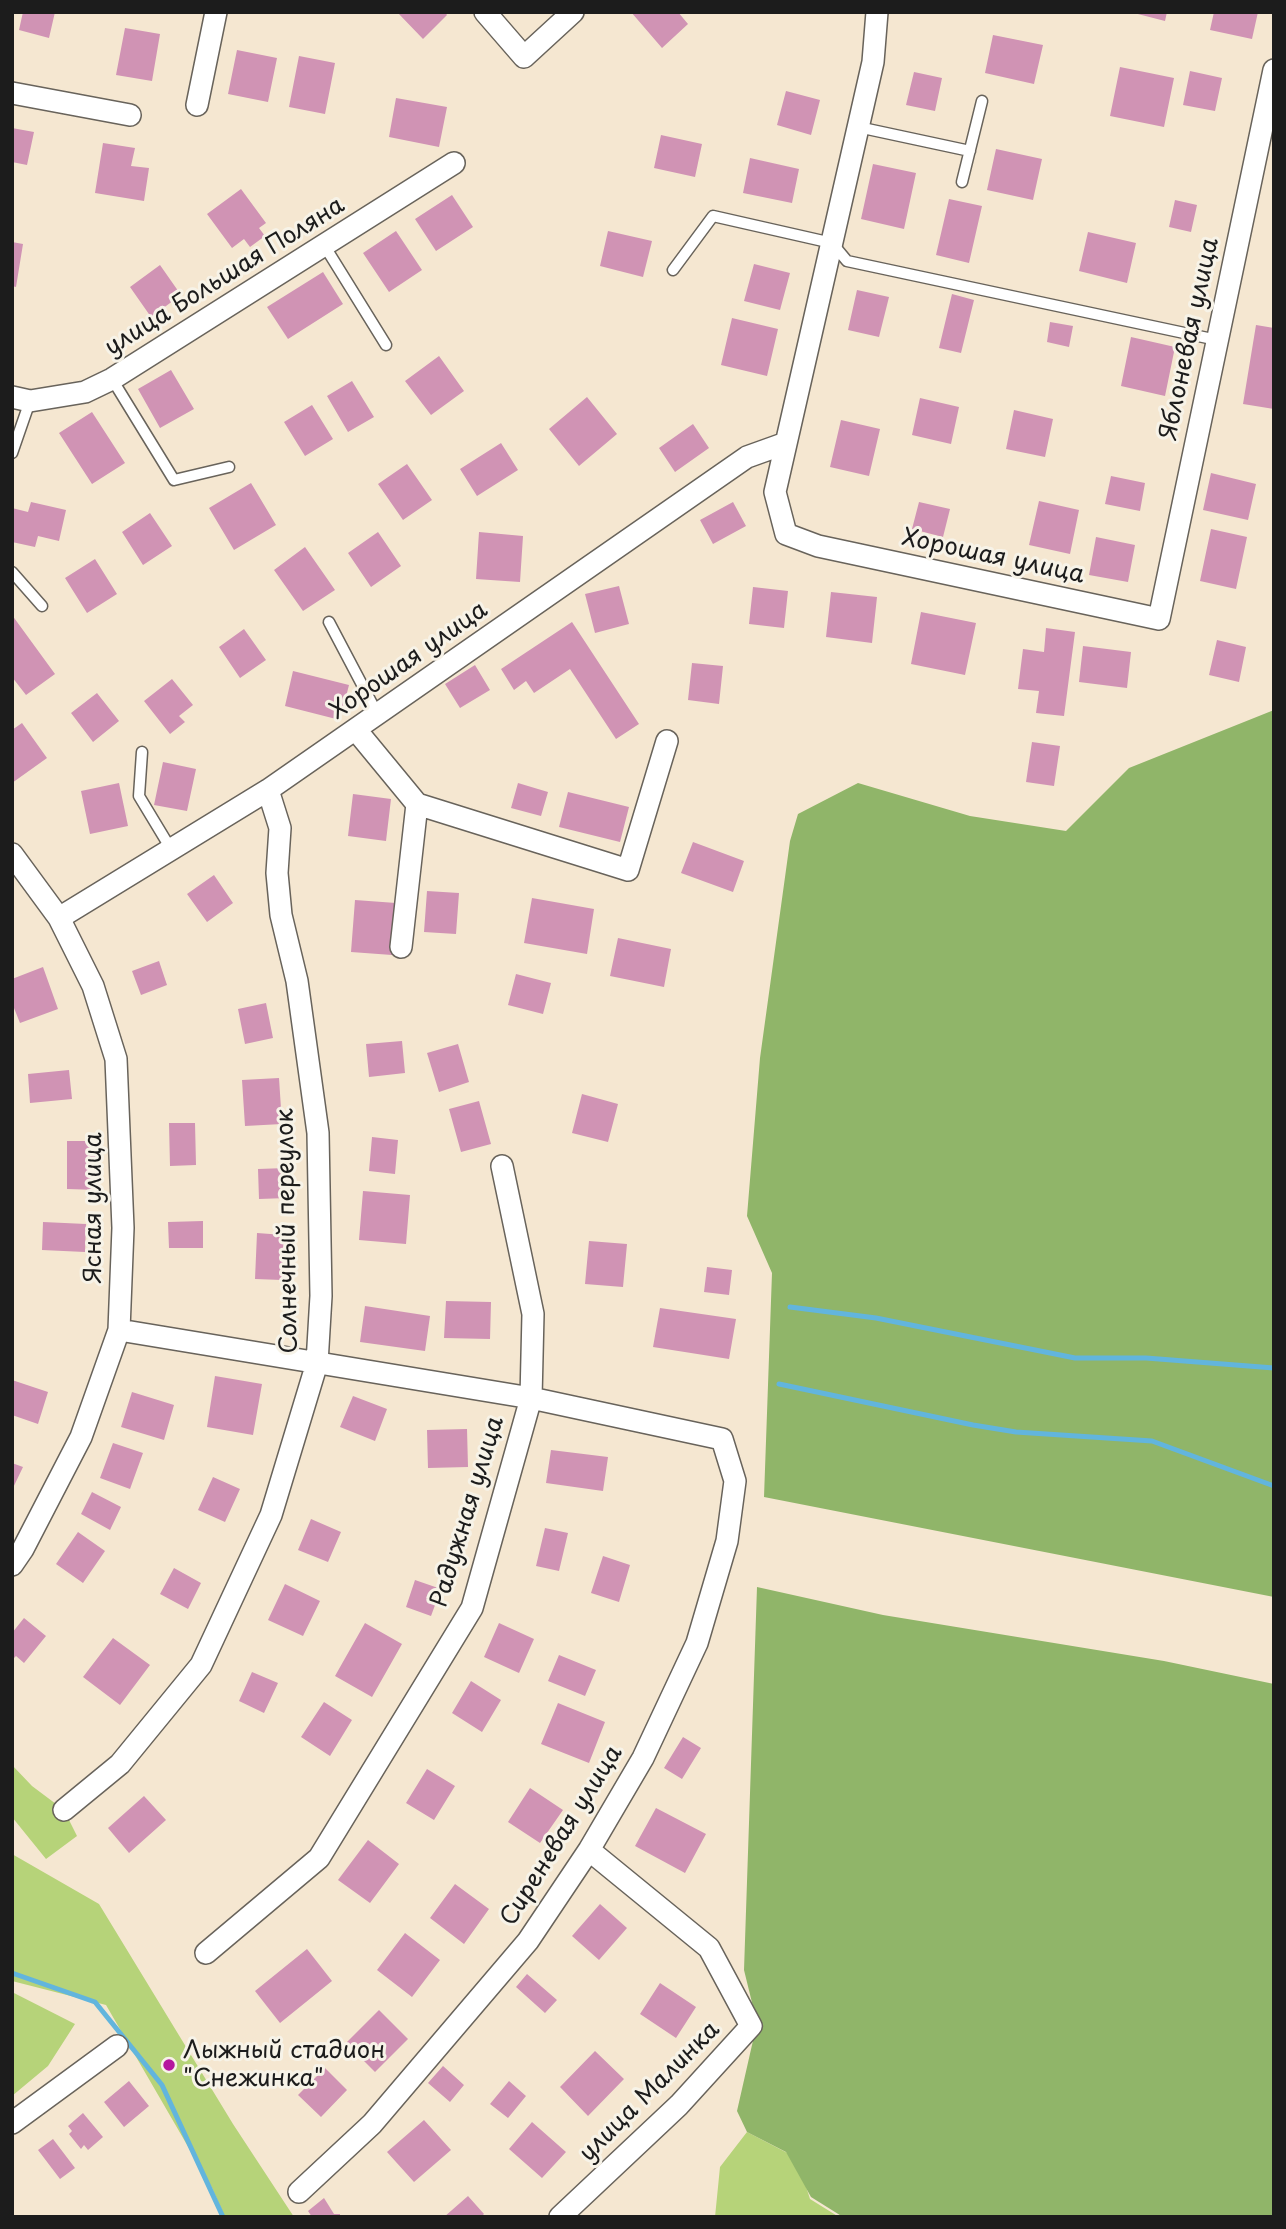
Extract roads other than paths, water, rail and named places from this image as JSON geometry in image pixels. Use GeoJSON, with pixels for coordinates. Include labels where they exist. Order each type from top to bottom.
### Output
{"type":"FeatureCollection","features":[{"type":"Feature","properties":{"kind":"street"},"geometry":{"type":"LineString","coordinates":[[197,105],[216,12]]}},
{"type":"Feature","properties":{"kind":"street"},"geometry":{"type":"LineString","coordinates":[[485,12],[524,57],[573,12]]}},
{"type":"Feature","properties":{"kind":"street","name":"Хорошая улица"},"geometry":{"type":"LineString","coordinates":[[877,12],[873,62],[775,492],[786,534],[818,546],[1159,619]]}},
{"type":"Feature","properties":{"kind":"street","name":"Яблоневая улица"},"geometry":{"type":"LineString","coordinates":[[1159,619],[1274,69]]}},
{"type":"Feature","properties":{"kind":"street"},"geometry":{"type":"LineString","coordinates":[[12,93],[130,115]]}},
{"type":"Feature","properties":{"kind":"street","name":"улица Большая Поляна"},"geometry":{"type":"LineString","coordinates":[[21,399],[85,392],[112,379],[454,163]]}},
{"type":"Feature","properties":{"kind":"street","name":"Хорошая улица"},"geometry":{"type":"LineString","coordinates":[[59,918],[268,790],[747,457],[786,443]]}},
{"type":"Feature","properties":{"kind":"street"},"geometry":{"type":"LineString","coordinates":[[356,730],[417,804],[628,870],[667,741]]}},
{"type":"Feature","properties":{"kind":"street","name":"Солнечный переулок"},"geometry":{"type":"LineString","coordinates":[[64,1810],[120,1764],[201,1665],[271,1515],[317,1363],[320,1296],[318,1133],[296,981],[281,915],[277,873],[280,828],[268,790]]}},
{"type":"Feature","properties":{"kind":"street"},"geometry":{"type":"LineString","coordinates":[[401,947],[417,804]]}},
{"type":"Feature","properties":{"kind":"street","name":"Ясная улица"},"geometry":{"type":"LineString","coordinates":[[12,854],[59,918],[93,986],[116,1059],[123,1228],[119,1330],[81,1437],[23,1549],[12,1564]]}},
{"type":"Feature","properties":{"kind":"street","name":"Радужная улица"},"geometry":{"type":"LineString","coordinates":[[206,1953],[318,1858],[472,1608],[531,1398],[533,1314],[502,1166]]}},
{"type":"Feature","properties":{"kind":"street"},"geometry":{"type":"LineString","coordinates":[[119,1330],[531,1398]]}},
{"type":"Feature","properties":{"kind":"street","name":"Сиреневая улица"},"geometry":{"type":"LineString","coordinates":[[299,2192],[372,2124],[528,1941],[589,1850],[643,1758],[697,1643],[727,1541],[735,1481],[722,1439],[531,1398]]}},
{"type":"Feature","properties":{"kind":"street","name":"улица Малинка"},"geometry":{"type":"LineString","coordinates":[[560,2217],[679,2105],[751,2026],[709,1948],[589,1850]]}},
{"type":"Feature","properties":{"kind":"street"},"geometry":{"type":"LineString","coordinates":[[12,2123],[117,2046]]}},
{"type":"Feature","properties":{"kind":"lane"},"geometry":{"type":"LineString","coordinates":[[962,182],[982,101]]}},
{"type":"Feature","properties":{"kind":"lane"},"geometry":{"type":"LineString","coordinates":[[858,127],[970,151]]}},
{"type":"Feature","properties":{"kind":"lane"},"geometry":{"type":"LineString","coordinates":[[673,270],[713,216],[832,243],[847,261],[1217,340]]}},
{"type":"Feature","properties":{"kind":"lane"},"geometry":{"type":"LineString","coordinates":[[324,245],[386,345]]}},
{"type":"Feature","properties":{"kind":"lane"},"geometry":{"type":"LineString","coordinates":[[112,379],[174,480],[229,467]]}},
{"type":"Feature","properties":{"kind":"lane"},"geometry":{"type":"LineString","coordinates":[[12,453],[21,399]]}},
{"type":"Feature","properties":{"kind":"lane"},"geometry":{"type":"LineString","coordinates":[[12,572],[41,606]]}},
{"type":"Feature","properties":{"kind":"lane"},"geometry":{"type":"LineString","coordinates":[[329,622],[378,715]]}},
{"type":"Feature","properties":{"kind":"lane"},"geometry":{"type":"LineString","coordinates":[[142,752],[139,796],[171,849]]}},
{"type":"Feature","properties":{"kind":"waterway"},"geometry":{"type":"LineString","coordinates":[[790,1307],[876,1318],[1075,1358],[1146,1358],[1274,1368]]}},
{"type":"Feature","properties":{"kind":"waterway"},"geometry":{"type":"LineString","coordinates":[[779,1384],[1016,1432],[1152,1441],[1274,1486]]}},
{"type":"Feature","properties":{"kind":"waterway"},"geometry":{"type":"LineString","coordinates":[[12,1973],[95,2002],[162,2085],[223,2217]]}},
{"type":"Feature","properties":{"kind":"place","name":"Лыжный стадион \"Снежинка\""},"geometry":{"type":"Point","coordinates":[169,2065]}}]}
